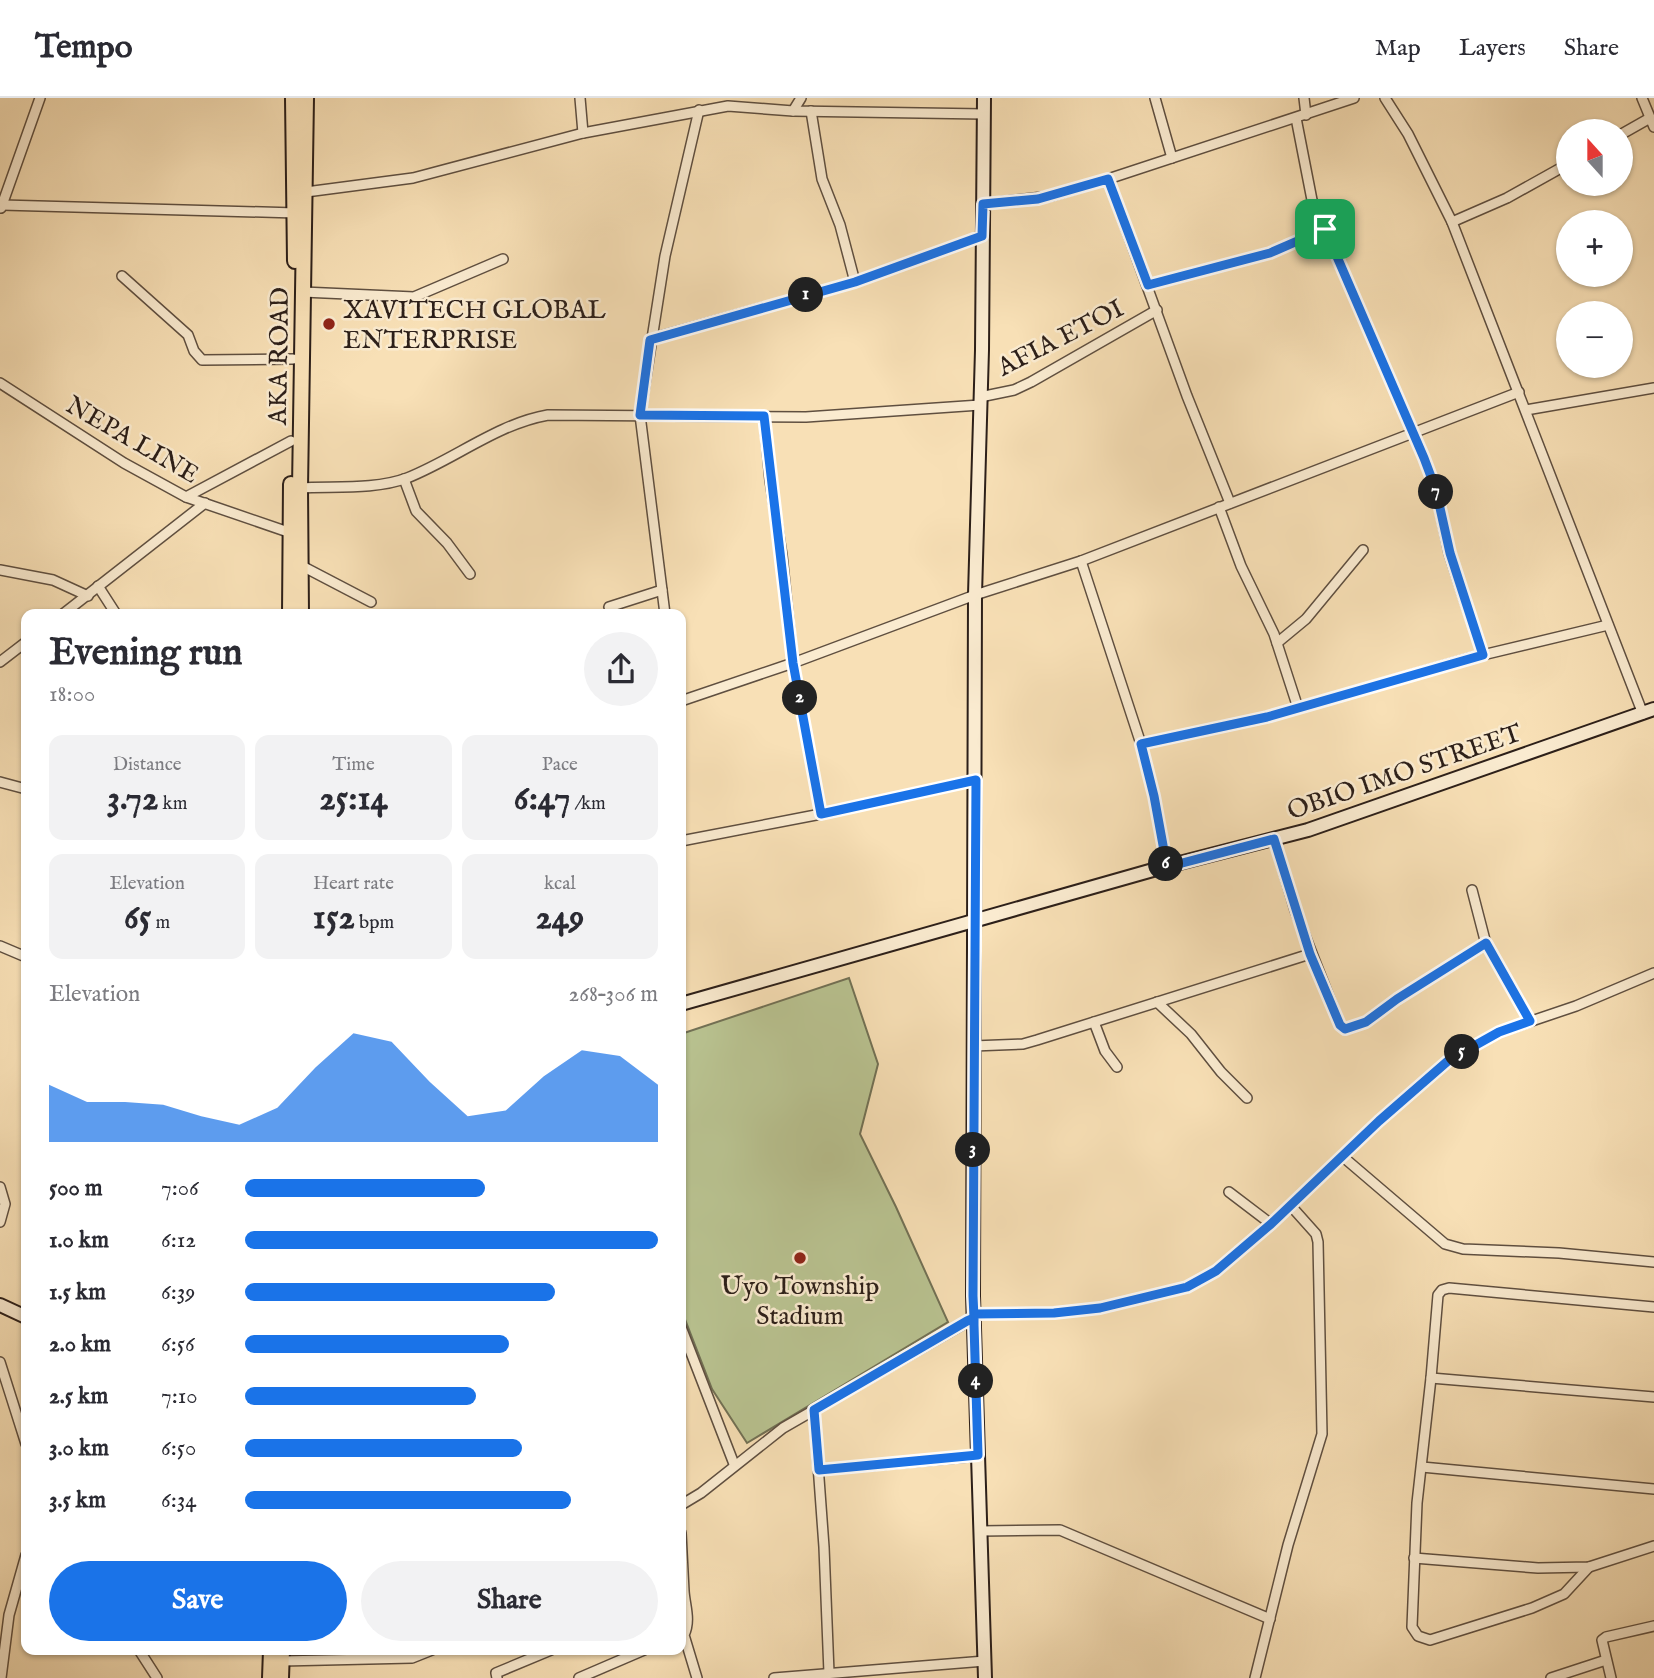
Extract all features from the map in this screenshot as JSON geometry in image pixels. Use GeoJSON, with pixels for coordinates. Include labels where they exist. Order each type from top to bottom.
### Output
{"type":"FeatureCollection","features":[{"type":"Feature","properties":{"kind":"main road","name":"AKA ROAD"},"geometry":{"type":"LineString","coordinates":[[290,609],[296,213],[293,98]]}},
{"type":"Feature","properties":{"kind":"main road","name":"AKA ROAD"},"geometry":{"type":"LineString","coordinates":[[301,609],[300,488],[306,98]]}},
{"type":"Feature","properties":{"kind":"main road"},"geometry":{"type":"LineString","coordinates":[[270,1678],[271,1655]]}},
{"type":"Feature","properties":{"kind":"main road"},"geometry":{"type":"LineString","coordinates":[[281,1678],[282,1655]]}},
{"type":"Feature","properties":{"kind":"street"},"geometry":{"type":"LineString","coordinates":[[40,98],[1,207],[296,213]]}},
{"type":"Feature","properties":{"kind":"street"},"geometry":{"type":"LineString","coordinates":[[580,98],[583,133]]}},
{"type":"Feature","properties":{"kind":"street"},"geometry":{"type":"LineString","coordinates":[[793,111],[800,98]]}},
{"type":"Feature","properties":{"kind":"street"},"geometry":{"type":"LineString","coordinates":[[984,98],[975,595],[973,1046],[974,1314],[985,1678]]}},
{"type":"Feature","properties":{"kind":"street"},"geometry":{"type":"LineString","coordinates":[[1155,98],[1172,158]]}},
{"type":"Feature","properties":{"kind":"street"},"geometry":{"type":"LineString","coordinates":[[1304,98],[1301,117],[1309,188],[1436,490],[1450,553],[1483,655]]}},
{"type":"Feature","properties":{"kind":"street"},"geometry":{"type":"LineString","coordinates":[[983,204],[1038,199],[1108,179],[1354,98]]}},
{"type":"Feature","properties":{"kind":"street"},"geometry":{"type":"LineString","coordinates":[[1385,98],[1408,134],[1452,222],[1608,625],[1648,712]]}},
{"type":"Feature","properties":{"kind":"street"},"geometry":{"type":"LineString","coordinates":[[1633,130],[1652,123],[1642,98]]}},
{"type":"Feature","properties":{"kind":"street"},"geometry":{"type":"LineString","coordinates":[[306,192],[413,178],[583,133],[747,102],[793,111],[984,114]]}},
{"type":"Feature","properties":{"kind":"street"},"geometry":{"type":"LineString","coordinates":[[665,609],[640,415],[665,256],[699,110]]}},
{"type":"Feature","properties":{"kind":"street"},"geometry":{"type":"LineString","coordinates":[[811,111],[822,179],[840,225],[855,282]]}},
{"type":"Feature","properties":{"kind":"street"},"geometry":{"type":"LineString","coordinates":[[1452,222],[1507,198],[1556,171]]}},
{"type":"Feature","properties":{"kind":"street"},"geometry":{"type":"LineString","coordinates":[[1108,179],[1186,396],[1230,503]]}},
{"type":"Feature","properties":{"kind":"street"},"geometry":{"type":"LineString","coordinates":[[1148,285],[1270,253],[1325,229]]}},
{"type":"Feature","properties":{"kind":"street"},"geometry":{"type":"LineString","coordinates":[[650,340],[855,282],[982,236]]}},
{"type":"Feature","properties":{"kind":"street"},"geometry":{"type":"LineString","coordinates":[[303,292],[414,297],[503,259]]}},
{"type":"Feature","properties":{"kind":"street"},"geometry":{"type":"LineString","coordinates":[[122,276],[188,335],[194,351],[202,360],[293,359]]}},
{"type":"Feature","properties":{"kind":"street","name":"AFIA ETOI"},"geometry":{"type":"LineString","coordinates":[[300,488],[379,484],[404,479],[530,418],[567,413],[764,416],[859,414],[980,401],[1031,382],[1157,310]]}},
{"type":"Feature","properties":{"kind":"street","name":"NEPA LINE"},"geometry":{"type":"LineString","coordinates":[[0,383],[124,463],[186,497],[291,533]]}},
{"type":"Feature","properties":{"kind":"street"},"geometry":{"type":"LineString","coordinates":[[1526,410],[1654,388]]}},
{"type":"Feature","properties":{"kind":"street"},"geometry":{"type":"LineString","coordinates":[[686,699],[793,663],[975,595],[1081,561],[1519,391]]}},
{"type":"Feature","properties":{"kind":"street"},"geometry":{"type":"LineString","coordinates":[[764,416],[793,663],[821,814]]}},
{"type":"Feature","properties":{"kind":"street"},"geometry":{"type":"LineString","coordinates":[[186,497],[291,441]]}},
{"type":"Feature","properties":{"kind":"street"},"geometry":{"type":"LineString","coordinates":[[404,479],[416,511],[447,543],[470,574]]}},
{"type":"Feature","properties":{"kind":"street"},"geometry":{"type":"LineString","coordinates":[[70,609],[205,503]]}},
{"type":"Feature","properties":{"kind":"street"},"geometry":{"type":"LineString","coordinates":[[1219,507],[1241,566],[1277,643],[1298,708]]}},
{"type":"Feature","properties":{"kind":"street"},"geometry":{"type":"LineString","coordinates":[[1277,643],[1306,619],[1363,550]]}},
{"type":"Feature","properties":{"kind":"street"},"geometry":{"type":"LineString","coordinates":[[1081,561],[1141,744],[1167,867]]}},
{"type":"Feature","properties":{"kind":"street"},"geometry":{"type":"LineString","coordinates":[[302,566],[371,602]]}},
{"type":"Feature","properties":{"kind":"street"},"geometry":{"type":"LineString","coordinates":[[0,570],[53,580],[88,596]]}},
{"type":"Feature","properties":{"kind":"street"},"geometry":{"type":"LineString","coordinates":[[98,586],[113,609]]}},
{"type":"Feature","properties":{"kind":"street"},"geometry":{"type":"LineString","coordinates":[[609,607],[662,590]]}},
{"type":"Feature","properties":{"kind":"street"},"geometry":{"type":"LineString","coordinates":[[1141,744],[1298,708],[1483,655],[1608,625]]}},
{"type":"Feature","properties":{"kind":"street"},"geometry":{"type":"LineString","coordinates":[[0,662],[21,646]]}},
{"type":"Feature","properties":{"kind":"street","name":"OBIO IMO STREET"},"geometry":{"type":"LineString","coordinates":[[686,1003],[1308,830],[1648,712]]}},
{"type":"Feature","properties":{"kind":"street"},"geometry":{"type":"LineString","coordinates":[[686,840],[976,780]]}},
{"type":"Feature","properties":{"kind":"street"},"geometry":{"type":"LineString","coordinates":[[0,782],[21,788]]}},
{"type":"Feature","properties":{"kind":"street"},"geometry":{"type":"LineString","coordinates":[[1274,839],[1310,954],[1340,1025],[1345,1029],[1366,1022],[1397,999],[1486,943]]}},
{"type":"Feature","properties":{"kind":"street"},"geometry":{"type":"LineString","coordinates":[[1472,890],[1486,943],[1530,1021]]}},
{"type":"Feature","properties":{"kind":"street"},"geometry":{"type":"LineString","coordinates":[[0,946],[21,955]]}},
{"type":"Feature","properties":{"kind":"street"},"geometry":{"type":"LineString","coordinates":[[973,1046],[1023,1044],[1310,954]]}},
{"type":"Feature","properties":{"kind":"street"},"geometry":{"type":"LineString","coordinates":[[974,1314],[1054,1313],[1100,1308],[1187,1287],[1216,1271],[1271,1224],[1379,1121],[1449,1060],[1499,1032],[1576,1006],[1654,973]]}},
{"type":"Feature","properties":{"kind":"street"},"geometry":{"type":"LineString","coordinates":[[1157,1002],[1191,1034],[1221,1072],[1247,1098]]}},
{"type":"Feature","properties":{"kind":"street"},"geometry":{"type":"LineString","coordinates":[[1094,1021],[1105,1051],[1116,1067]]}},
{"type":"Feature","properties":{"kind":"street"},"geometry":{"type":"LineString","coordinates":[[1342,1156],[1445,1244],[1463,1249],[1559,1253],[1654,1262]]}},
{"type":"Feature","properties":{"kind":"street"},"geometry":{"type":"LineString","coordinates":[[0,1186],[5,1203],[0,1222]]}},
{"type":"Feature","properties":{"kind":"street"},"geometry":{"type":"LineString","coordinates":[[1229,1192],[1271,1224]]}},
{"type":"Feature","properties":{"kind":"street"},"geometry":{"type":"LineString","coordinates":[[1255,1678],[1290,1536],[1322,1434],[1318,1242],[1316,1234],[1290,1206]]}},
{"type":"Feature","properties":{"kind":"street"},"geometry":{"type":"LineString","coordinates":[[1589,1567],[1564,1594],[1532,1608],[1430,1640],[1418,1636],[1412,1628],[1414,1558],[1438,1295],[1449,1288],[1654,1307]]}},
{"type":"Feature","properties":{"kind":"street"},"geometry":{"type":"LineString","coordinates":[[0,1305],[21,1315]]}},
{"type":"Feature","properties":{"kind":"street"},"geometry":{"type":"LineString","coordinates":[[686,1502],[783,1428],[974,1318],[974,1314]]}},
{"type":"Feature","properties":{"kind":"street"},"geometry":{"type":"LineString","coordinates":[[686,1348],[734,1464]]}},
{"type":"Feature","properties":{"kind":"street"},"geometry":{"type":"LineString","coordinates":[[0,1362],[21,1428]]}},
{"type":"Feature","properties":{"kind":"street"},"geometry":{"type":"LineString","coordinates":[[1432,1378],[1654,1397]]}},
{"type":"Feature","properties":{"kind":"street"},"geometry":{"type":"LineString","coordinates":[[814,1410],[834,1674]]}},
{"type":"Feature","properties":{"kind":"street"},"geometry":{"type":"LineString","coordinates":[[819,1470],[978,1455]]}},
{"type":"Feature","properties":{"kind":"street"},"geometry":{"type":"LineString","coordinates":[[1422,1467],[1654,1489]]}},
{"type":"Feature","properties":{"kind":"street"},"geometry":{"type":"LineString","coordinates":[[980,1531],[1060,1530],[1270,1619]]}},
{"type":"Feature","properties":{"kind":"street"},"geometry":{"type":"LineString","coordinates":[[1414,1558],[1538,1568],[1589,1567],[1654,1546]]}},
{"type":"Feature","properties":{"kind":"street"},"geometry":{"type":"LineString","coordinates":[[1,1678],[9,1615],[21,1573]]}},
{"type":"Feature","properties":{"kind":"street"},"geometry":{"type":"LineString","coordinates":[[686,1602],[686,1630]]}},
{"type":"Feature","properties":{"kind":"street"},"geometry":{"type":"LineString","coordinates":[[1611,1678],[1602,1640],[1654,1626]]}},
{"type":"Feature","properties":{"kind":"street"},"geometry":{"type":"LineString","coordinates":[[686,1646],[698,1678]]}},
{"type":"Feature","properties":{"kind":"street"},"geometry":{"type":"LineString","coordinates":[[142,1655],[157,1678]]}},
{"type":"Feature","properties":{"kind":"street"},"geometry":{"type":"LineString","coordinates":[[282,1655],[412,1658],[420,1655]]}},
{"type":"Feature","properties":{"kind":"street"},"geometry":{"type":"LineString","coordinates":[[497,1678],[496,1673],[539,1655]]}},
{"type":"Feature","properties":{"kind":"street"},"geometry":{"type":"LineString","coordinates":[[579,1678],[632,1655]]}},
{"type":"Feature","properties":{"kind":"street"},"geometry":{"type":"LineString","coordinates":[[1551,1678],[1606,1660]]}},
{"type":"Feature","properties":{"kind":"street"},"geometry":{"type":"LineString","coordinates":[[774,1678],[985,1661]]}},
{"type":"Feature","properties":{"kind":"green space","name":"Uyo Township Stadium"},"geometry":{"type":"Polygon","coordinates":[[[849,978],[878,1064],[860,1134],[948,1322],[747,1443],[712,1389],[686,1322],[686,1032],[849,978]]]}},
{"type":"Feature","properties":{"kind":"place","name":"XAVITECH GLOBAL ENTERPRISE"},"geometry":{"type":"Point","coordinates":[329,324]}},
{"type":"Feature","properties":{"kind":"place","name":"Uyo Township Stadium"},"geometry":{"type":"Point","coordinates":[800,1258]}},
{"type":"Feature","properties":{"kind":"route"},"geometry":{"type":"LineString","coordinates":[[1325,229],[1270,253],[1148,285],[1108,179],[1038,199],[983,204],[982,236],[855,282],[650,340],[640,415],[764,416],[793,663],[821,814],[976,780],[973,922],[973,1296],[974,1314],[974,1318],[967,1321],[814,1410],[819,1470],[978,1455],[974,1314],[1054,1313],[1100,1308],[1187,1287],[1216,1271],[1271,1224],[1379,1121],[1449,1060],[1499,1032],[1530,1021],[1486,943],[1397,999],[1366,1022],[1345,1029],[1340,1025],[1310,954],[1274,839],[1167,867],[1141,744],[1267,717],[1483,655],[1450,553],[1436,490],[1325,229]]}}]}
